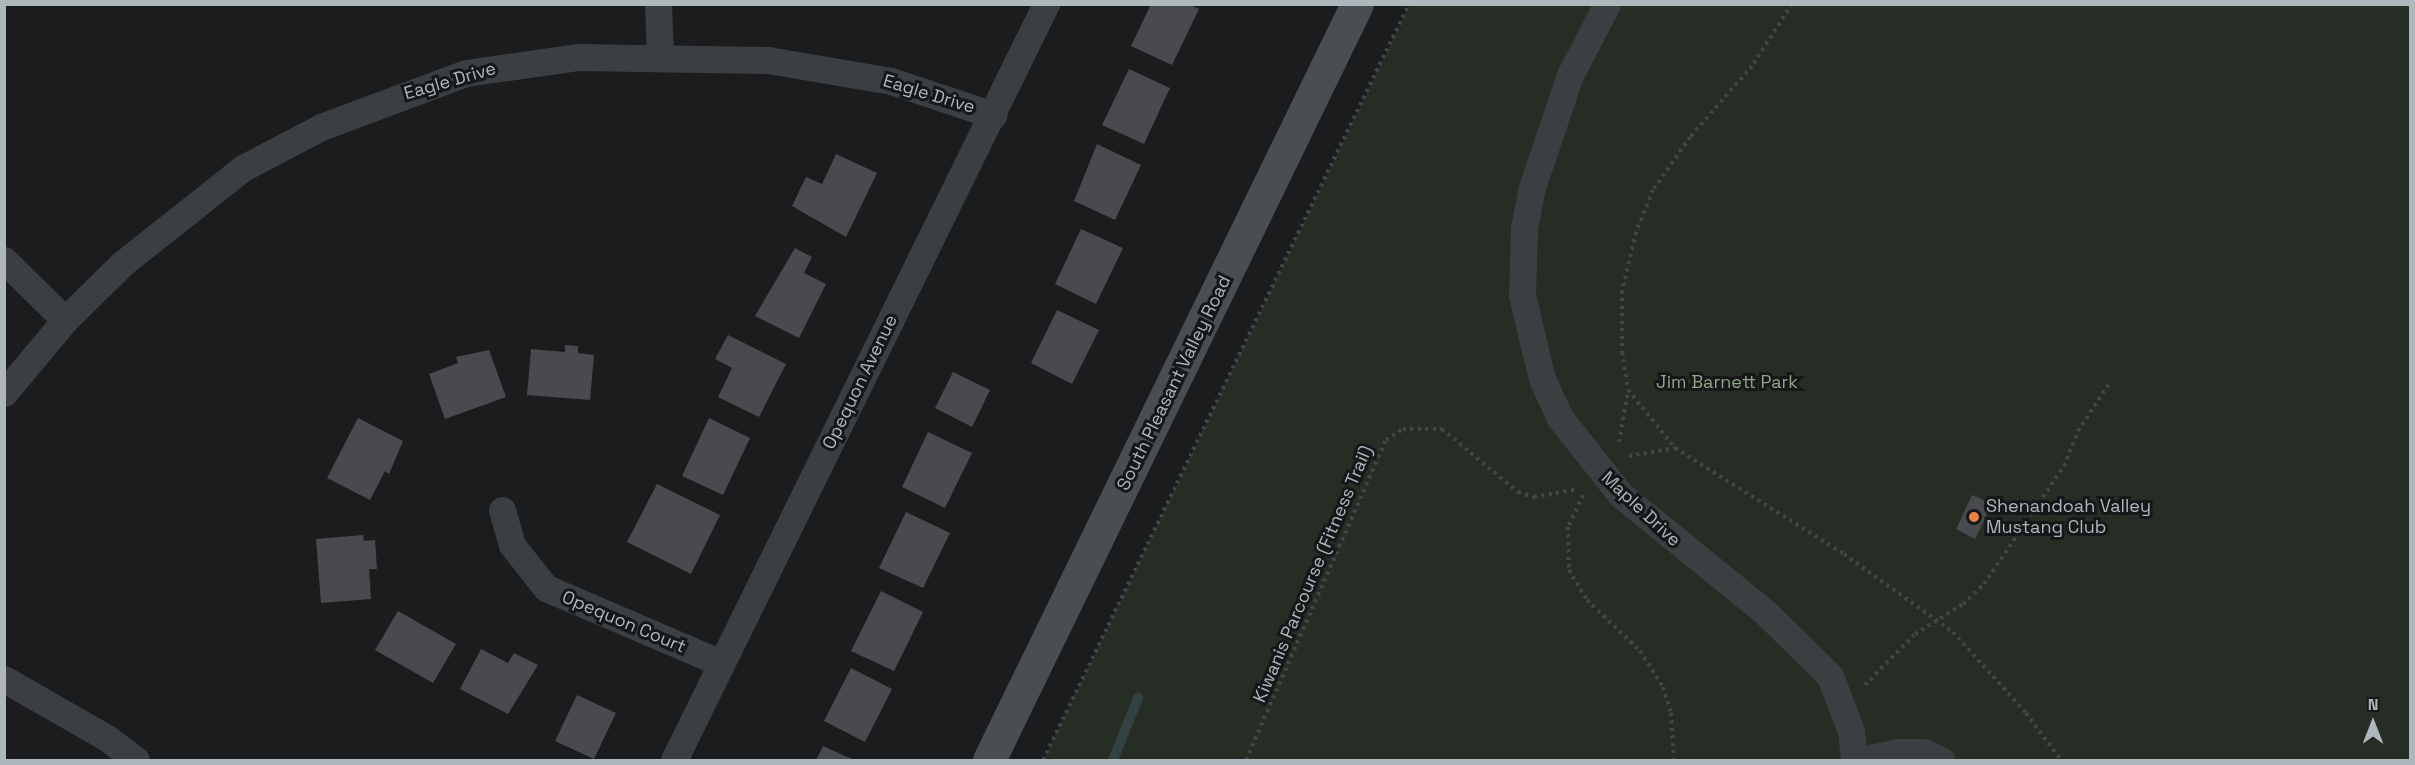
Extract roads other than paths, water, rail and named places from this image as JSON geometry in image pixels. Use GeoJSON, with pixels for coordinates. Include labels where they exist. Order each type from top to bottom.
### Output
{"type":"FeatureCollection","features":[{"type":"Feature","properties":{"kind":"main road","name":"South Pleasant Valley Road"},"geometry":{"type":"LineString","coordinates":[[989,760],[1357,4]]}},
{"type":"Feature","properties":{"kind":"street"},"geometry":{"type":"LineString","coordinates":[[657,4],[660,56]]}},
{"type":"Feature","properties":{"kind":"street","name":"Opequon Avenue"},"geometry":{"type":"LineString","coordinates":[[674,760],[1046,4]]}},
{"type":"Feature","properties":{"kind":"street","name":"Maple Drive"},"geometry":{"type":"LineString","coordinates":[[1607,4],[1566,86],[1532,187],[1524,228],[1522,296],[1542,379],[1560,418],[1621,495],[1810,653],[1843,702],[1854,760]]}},
{"type":"Feature","properties":{"kind":"street","name":"Eagle Drive"},"geometry":{"type":"LineString","coordinates":[[4,393],[65,320],[123,263],[197,201],[243,168],[321,127],[466,73],[576,57],[660,56],[830,68],[891,81],[993,115]]}},
{"type":"Feature","properties":{"kind":"street"},"geometry":{"type":"LineString","coordinates":[[4,260],[65,320]]}},
{"type":"Feature","properties":{"kind":"street","name":"Opequon Court"},"geometry":{"type":"LineString","coordinates":[[502,510],[512,545],[546,588],[721,663]]}},
{"type":"Feature","properties":{"kind":"street"},"geometry":{"type":"LineString","coordinates":[[4,680],[107,738],[136,760]]}},
{"type":"Feature","properties":{"kind":"street"},"geometry":{"type":"LineString","coordinates":[[1861,760],[1924,752],[1941,760]]}},
{"type":"Feature","properties":{"kind":"waterway"},"geometry":{"type":"LineString","coordinates":[[1113,760],[1138,698]]}},
{"type":"Feature","properties":{"kind":"place","name":"Shenandoah Valley Mustang Club"},"geometry":{"type":"Point","coordinates":[1974,517]}},
{"type":"Feature","properties":{"kind":"park label","name":"Jim Barnett Park"},"geometry":{"type":"Point","coordinates":[1727,382]}}]}
